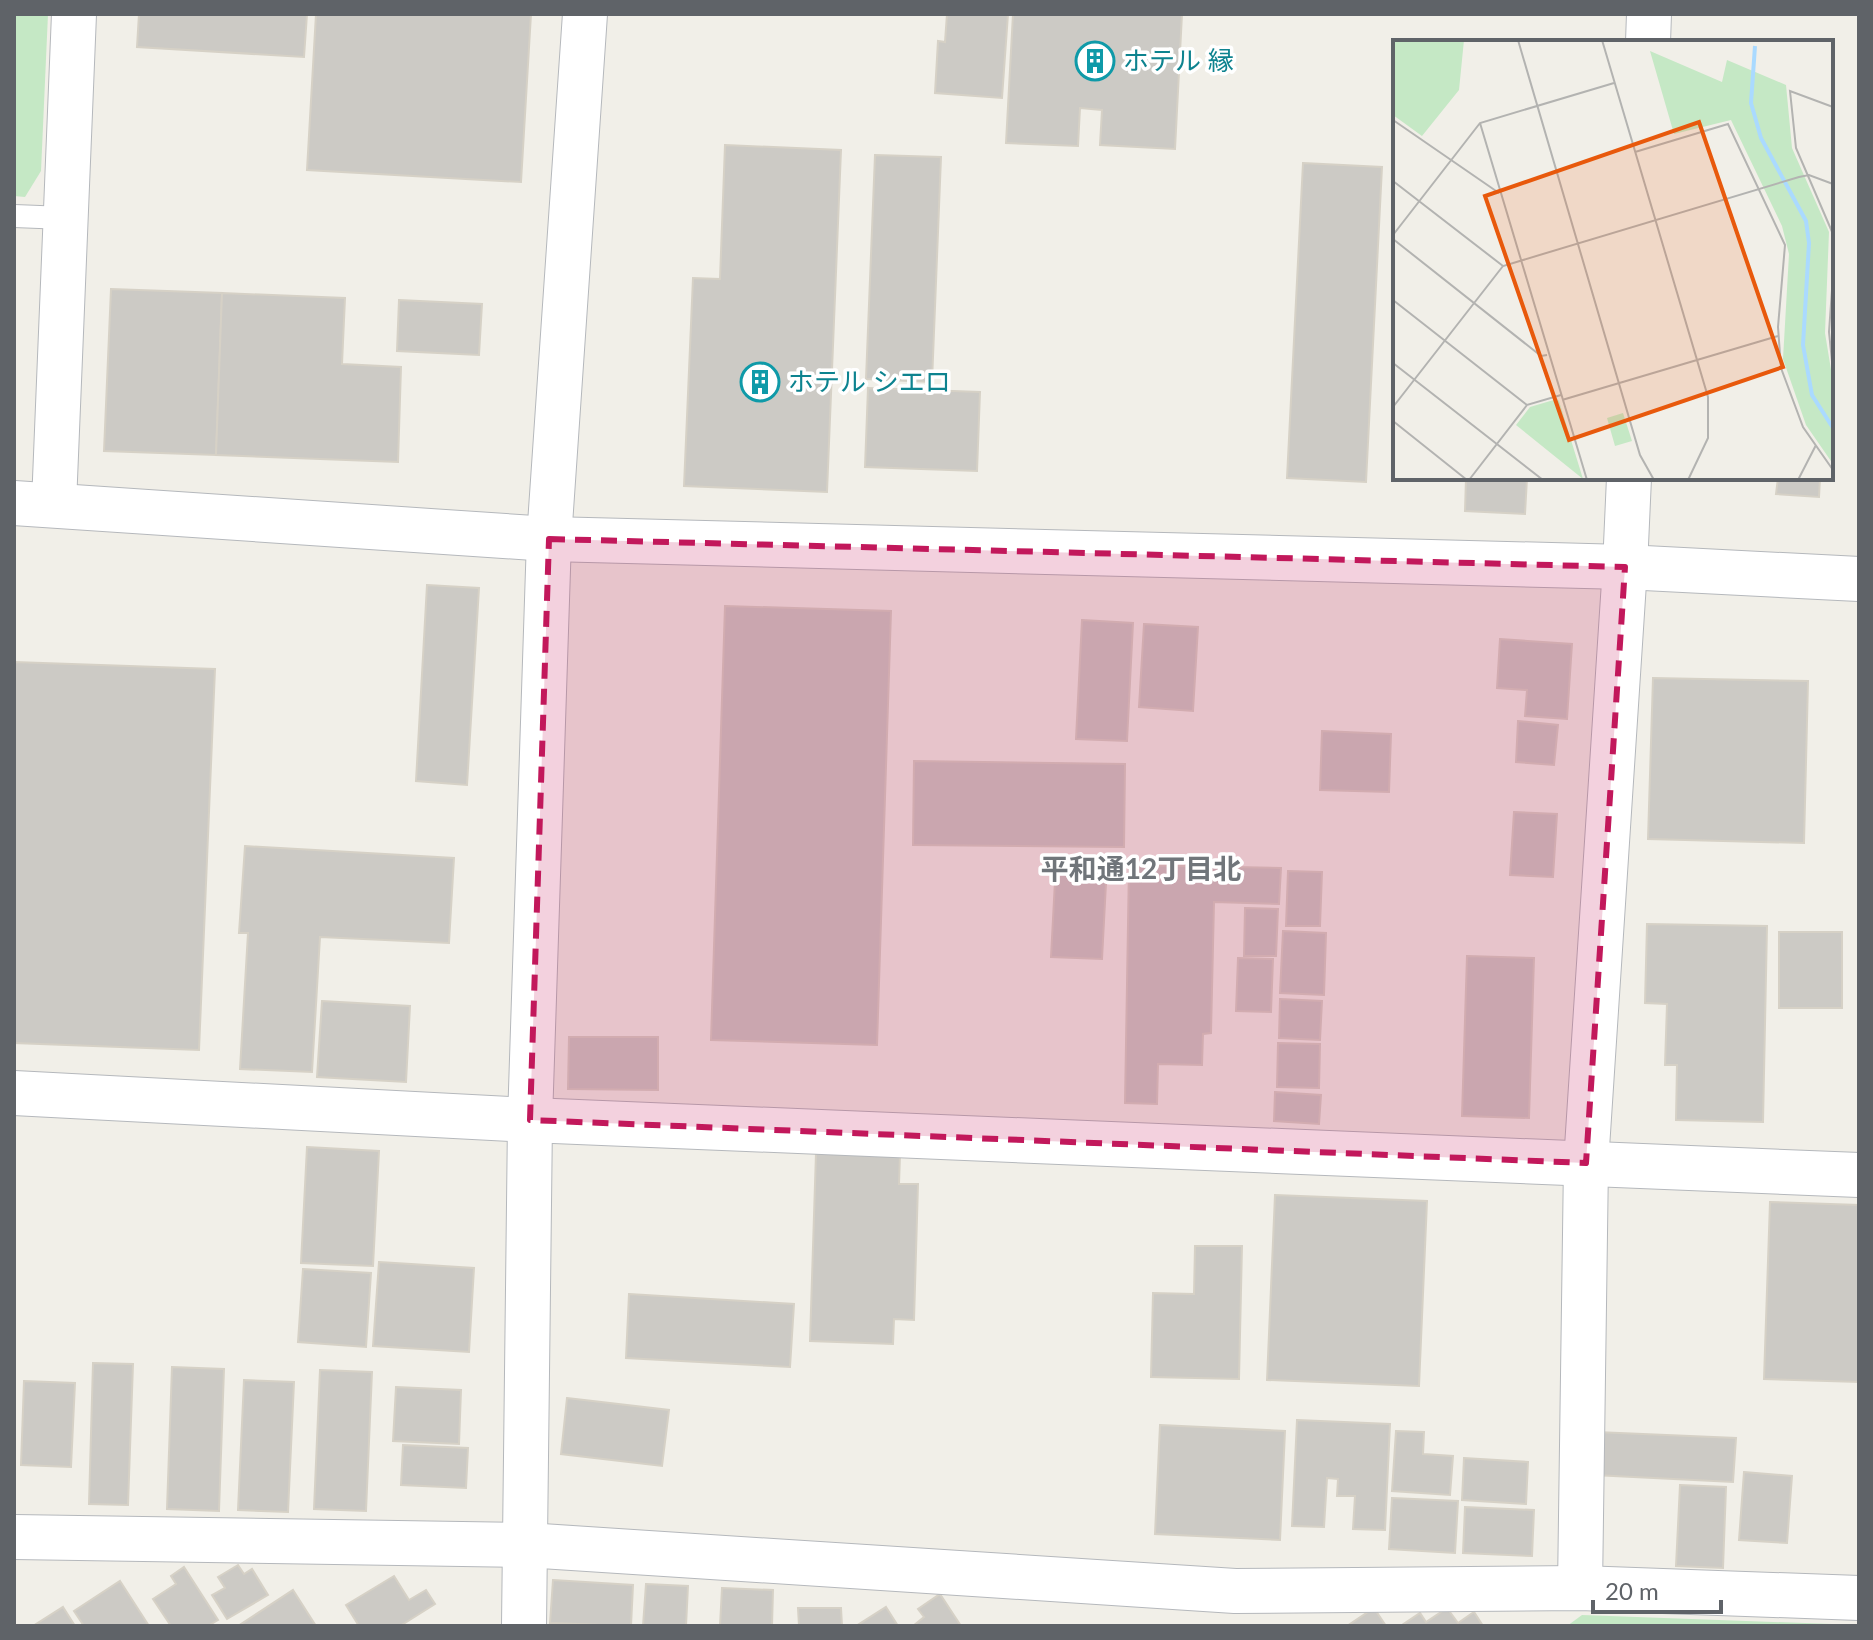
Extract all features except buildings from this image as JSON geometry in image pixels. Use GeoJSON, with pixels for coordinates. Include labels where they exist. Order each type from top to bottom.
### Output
{"type":"FeatureCollection","features":[{"type":"Feature","properties":{"kind":"street"},"geometry":{"type":"LineString","coordinates":[[74,14],[65,218],[34,504],[549,539],[1625,567],[1859,579]]}},
{"type":"Feature","properties":{"kind":"street"},"geometry":{"type":"LineString","coordinates":[[524,1626],[530,1120],[549,539],[585,14]]}},
{"type":"Feature","properties":{"kind":"street"},"geometry":{"type":"LineString","coordinates":[[1648,40],[1649,14]]}},
{"type":"Feature","properties":{"kind":"street"},"geometry":{"type":"LineString","coordinates":[[1554,1601],[1586,1163],[1629,480]]}},
{"type":"Feature","properties":{"kind":"street"},"geometry":{"type":"LineString","coordinates":[[14,1093],[530,1120],[1859,1175]]}},
{"type":"Feature","properties":{"kind":"street"},"geometry":{"type":"LineString","coordinates":[[14,1537],[526,1545],[1233,1609],[1859,1598]]}},
{"type":"Feature","properties":{"kind":"lane"},"geometry":{"type":"LineString","coordinates":[[14,216],[65,218]]}},
{"type":"Feature","properties":{"kind":"highlighted area"},"geometry":{"type":"Polygon","coordinates":[[[549,539],[1625,567],[1586,1163],[530,1120],[549,539]]]}},
{"type":"Feature","properties":{"kind":"green space"},"geometry":{"type":"Polygon","coordinates":[[[14,14],[48,14],[41,171],[25,197],[14,196],[14,14]]]}},
{"type":"Feature","properties":{"kind":"green space"},"geometry":{"type":"Polygon","coordinates":[[[1582,1615],[1859,1625],[1859,1626],[1567,1626],[1582,1615]]]}},
{"type":"Feature","properties":{"kind":"place","name":"ホテル 縁"},"geometry":{"type":"Point","coordinates":[1095,61]}},
{"type":"Feature","properties":{"kind":"place","name":"ホテル シエロ"},"geometry":{"type":"Point","coordinates":[760,382]}},
{"type":"Feature","properties":{"kind":"district","name":"平和通12丁目北"},"geometry":{"type":"Point","coordinates":[1141,869]}}]}
